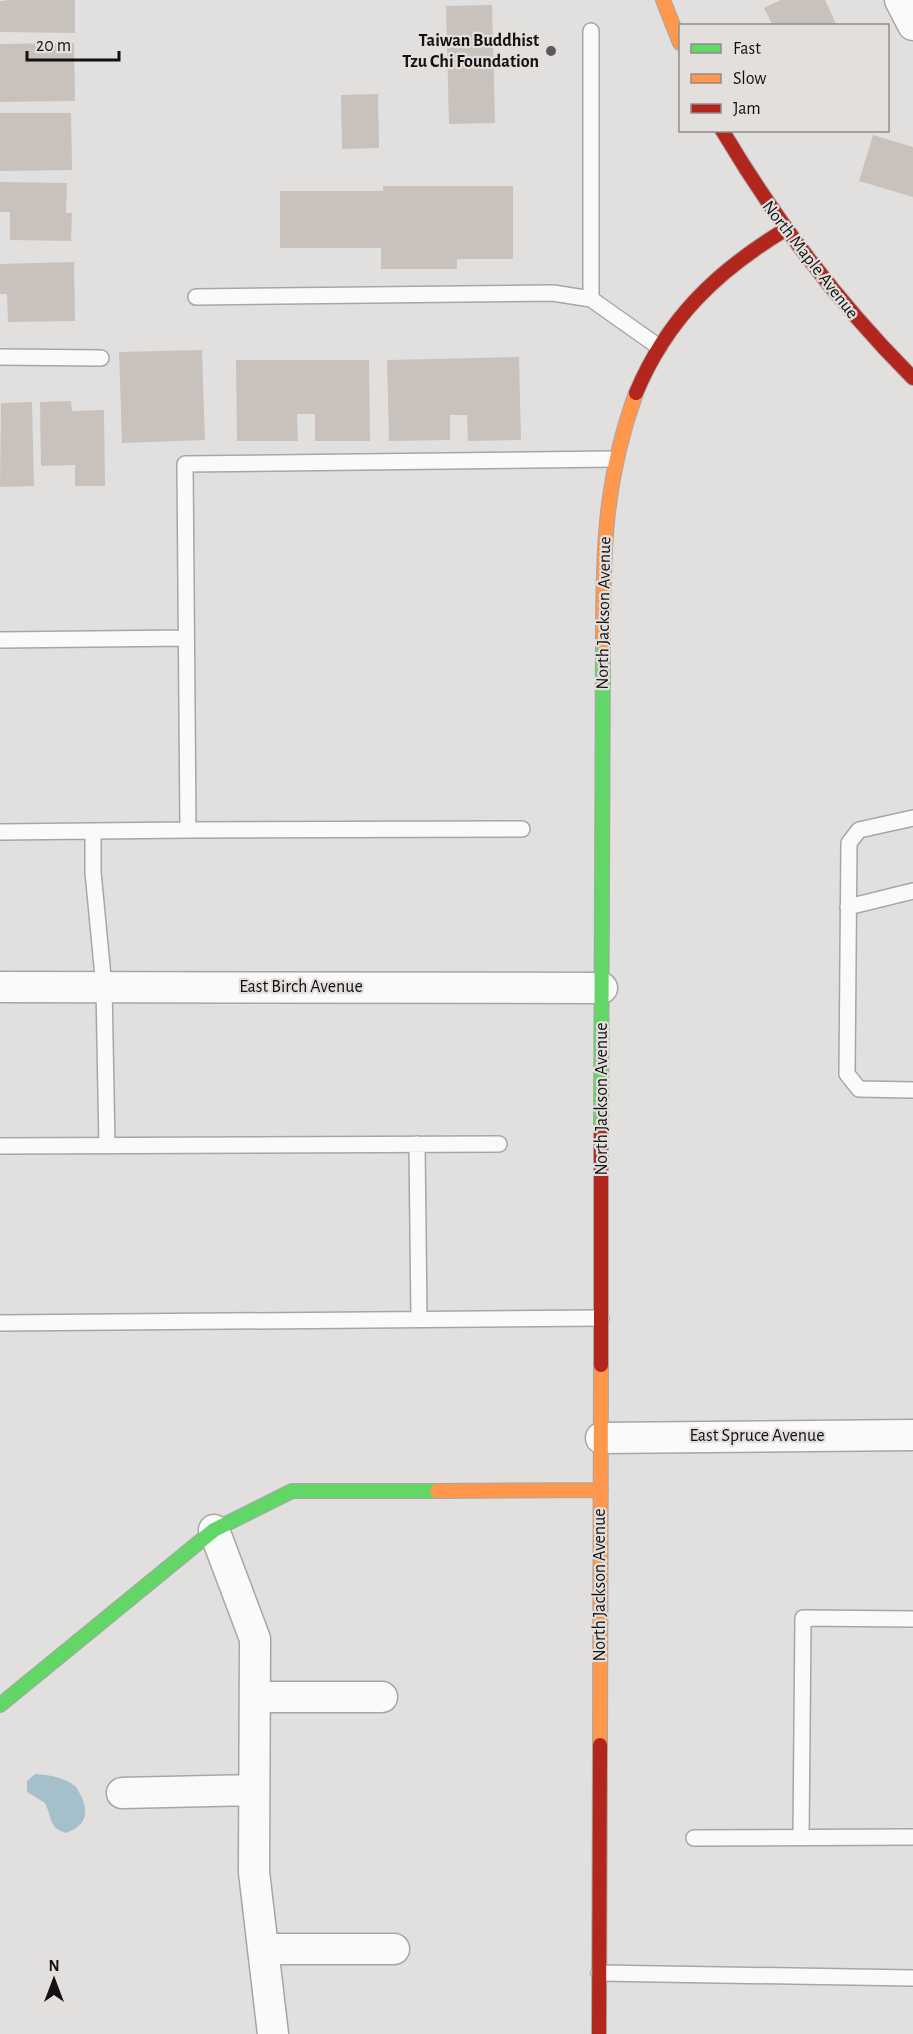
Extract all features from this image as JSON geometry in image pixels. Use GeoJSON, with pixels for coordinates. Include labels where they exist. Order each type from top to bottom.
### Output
{"type":"FeatureCollection","features":[{"type":"Feature","properties":{"kind":"street"},"geometry":{"type":"LineString","coordinates":[[663,0],[679,38]]}},
{"type":"Feature","properties":{"kind":"street"},"geometry":{"type":"LineString","coordinates":[[900,0],[913,25]]}},
{"type":"Feature","properties":{"kind":"street","name":"North Maple Avenue"},"geometry":{"type":"LineString","coordinates":[[723,132],[783,231],[828,289],[876,343],[913,378]]}},
{"type":"Feature","properties":{"kind":"street","name":"North Jackson Avenue"},"geometry":{"type":"LineString","coordinates":[[599,2034],[603,548],[606,497],[632,399],[659,347],[697,296],[735,261],[783,231]]}},
{"type":"Feature","properties":{"kind":"street","name":"East Birch Avenue"},"geometry":{"type":"LineString","coordinates":[[0,987],[602,988]]}},
{"type":"Feature","properties":{"kind":"street","name":"East Spruce Avenue"},"geometry":{"type":"LineString","coordinates":[[601,1438],[913,1435]]}},
{"type":"Feature","properties":{"kind":"street"},"geometry":{"type":"LineString","coordinates":[[0,1705],[214,1530],[292,1491],[601,1490]]}},
{"type":"Feature","properties":{"kind":"street"},"geometry":{"type":"LineString","coordinates":[[214,1530],[255,1639],[254,1872],[273,2034]]}},
{"type":"Feature","properties":{"kind":"street"},"geometry":{"type":"LineString","coordinates":[[255,1697],[382,1697]]}},
{"type":"Feature","properties":{"kind":"street"},"geometry":{"type":"LineString","coordinates":[[122,1793],[254,1790]]}},
{"type":"Feature","properties":{"kind":"street"},"geometry":{"type":"LineString","coordinates":[[263,1949],[394,1949]]}},
{"type":"Feature","properties":{"kind":"lane"},"geometry":{"type":"LineString","coordinates":[[591,31],[591,299]]}},
{"type":"Feature","properties":{"kind":"lane"},"geometry":{"type":"LineString","coordinates":[[196,297],[553,293],[591,299],[659,347]]}},
{"type":"Feature","properties":{"kind":"lane"},"geometry":{"type":"LineString","coordinates":[[0,357],[101,358]]}},
{"type":"Feature","properties":{"kind":"lane"},"geometry":{"type":"LineString","coordinates":[[188,830],[185,464],[615,459]]}},
{"type":"Feature","properties":{"kind":"lane"},"geometry":{"type":"LineString","coordinates":[[0,639],[186,638]]}},
{"type":"Feature","properties":{"kind":"lane"},"geometry":{"type":"LineString","coordinates":[[913,818],[859,830],[849,843],[847,1074],[859,1089],[913,1090]]}},
{"type":"Feature","properties":{"kind":"lane"},"geometry":{"type":"LineString","coordinates":[[0,832],[522,829]]}},
{"type":"Feature","properties":{"kind":"lane"},"geometry":{"type":"LineString","coordinates":[[93,831],[93,872],[104,987],[107,1146]]}},
{"type":"Feature","properties":{"kind":"lane"},"geometry":{"type":"LineString","coordinates":[[848,908],[913,891]]}},
{"type":"Feature","properties":{"kind":"lane"},"geometry":{"type":"LineString","coordinates":[[417,1144],[419,1320]]}},
{"type":"Feature","properties":{"kind":"lane"},"geometry":{"type":"LineString","coordinates":[[0,1146],[499,1144]]}},
{"type":"Feature","properties":{"kind":"lane"},"geometry":{"type":"LineString","coordinates":[[0,1323],[601,1318]]}},
{"type":"Feature","properties":{"kind":"lane"},"geometry":{"type":"LineString","coordinates":[[801,1838],[803,1618],[913,1619]]}},
{"type":"Feature","properties":{"kind":"lane"},"geometry":{"type":"LineString","coordinates":[[694,1838],[913,1837]]}},
{"type":"Feature","properties":{"kind":"lane"},"geometry":{"type":"LineString","coordinates":[[599,1973],[913,1978]]}},
{"type":"Feature","properties":{"kind":"water"},"geometry":{"type":"Polygon","coordinates":[[[35,1774],[61,1779],[76,1787],[84,1804],[85,1816],[76,1828],[65,1833],[60,1831],[52,1821],[45,1803],[27,1792],[27,1781],[35,1774]]]}},
{"type":"Feature","properties":{"kind":"building"},"geometry":{"type":"Polygon","coordinates":[[[75,0],[75,33],[0,32],[0,1],[75,0]]]}},
{"type":"Feature","properties":{"kind":"building"},"geometry":{"type":"Polygon","coordinates":[[[781,0],[825,0],[836,24],[772,24],[764,8],[781,0]]]}},
{"type":"Feature","properties":{"kind":"building"},"geometry":{"type":"Polygon","coordinates":[[[492,5],[495,123],[449,124],[446,6],[492,5]]]}},
{"type":"Feature","properties":{"kind":"building"},"geometry":{"type":"Polygon","coordinates":[[[74,43],[75,101],[0,102],[0,44],[74,43]]]}},
{"type":"Feature","properties":{"kind":"building"},"geometry":{"type":"Polygon","coordinates":[[[378,94],[379,148],[342,149],[341,95],[378,94]]]}},
{"type":"Feature","properties":{"kind":"building"},"geometry":{"type":"Polygon","coordinates":[[[0,113],[71,113],[72,170],[0,171],[0,113]]]}},
{"type":"Feature","properties":{"kind":"building"},"geometry":{"type":"Polygon","coordinates":[[[873,135],[913,147],[913,197],[859,181],[873,135]]]}},
{"type":"Feature","properties":{"kind":"building"},"geometry":{"type":"Polygon","coordinates":[[[0,182],[67,183],[66,213],[72,213],[71,241],[10,240],[10,212],[0,212],[0,182]]]}},
{"type":"Feature","properties":{"kind":"building"},"geometry":{"type":"Polygon","coordinates":[[[383,186],[513,186],[513,259],[457,259],[457,269],[381,269],[381,248],[280,248],[280,191],[383,191],[383,186]]]}},
{"type":"Feature","properties":{"kind":"building"},"geometry":{"type":"Polygon","coordinates":[[[74,262],[75,321],[8,322],[7,294],[0,294],[0,264],[74,262]]]}},
{"type":"Feature","properties":{"kind":"building"},"geometry":{"type":"Polygon","coordinates":[[[202,350],[205,440],[122,443],[119,352],[202,350]]]}},
{"type":"Feature","properties":{"kind":"building"},"geometry":{"type":"Polygon","coordinates":[[[519,357],[521,440],[468,441],[467,415],[450,415],[450,440],[389,441],[387,360],[519,357]]]}},
{"type":"Feature","properties":{"kind":"building"},"geometry":{"type":"Polygon","coordinates":[[[236,360],[369,360],[370,441],[315,441],[315,414],[297,414],[298,441],[237,441],[236,360]]]}},
{"type":"Feature","properties":{"kind":"building"},"geometry":{"type":"Polygon","coordinates":[[[71,401],[72,411],[104,410],[105,486],[75,486],[75,465],[41,466],[40,402],[71,401]]]}},
{"type":"Feature","properties":{"kind":"building"},"geometry":{"type":"Polygon","coordinates":[[[32,402],[34,486],[0,487],[1,403],[32,402]]]}},
{"type":"Feature","properties":{"kind":"traffic: fast"},"geometry":{"type":"LineString","coordinates":[[601,1134],[603,643]]}},
{"type":"Feature","properties":{"kind":"traffic: fast"},"geometry":{"type":"LineString","coordinates":[[0,1705],[214,1530],[292,1491],[437,1491]]}},
{"type":"Feature","properties":{"kind":"traffic: slow"},"geometry":{"type":"LineString","coordinates":[[663,0],[679,40]]}},
{"type":"Feature","properties":{"kind":"traffic: slow"},"geometry":{"type":"LineString","coordinates":[[603,643],[605,547],[611,487],[625,425],[636,393]]}},
{"type":"Feature","properties":{"kind":"traffic: slow"},"geometry":{"type":"LineString","coordinates":[[600,1745],[601,1365]]}},
{"type":"Feature","properties":{"kind":"traffic: slow"},"geometry":{"type":"LineString","coordinates":[[437,1491],[601,1490]]}},
{"type":"Feature","properties":{"kind":"traffic: jam"},"geometry":{"type":"LineString","coordinates":[[723,132],[786,229],[834,291],[885,350],[913,378]]}},
{"type":"Feature","properties":{"kind":"traffic: jam"},"geometry":{"type":"LineString","coordinates":[[636,393],[648,366],[663,342],[696,300],[736,263],[783,231]]}},
{"type":"Feature","properties":{"kind":"traffic: jam"},"geometry":{"type":"LineString","coordinates":[[601,1134],[601,1365]]}},
{"type":"Feature","properties":{"kind":"traffic: jam"},"geometry":{"type":"LineString","coordinates":[[599,2034],[600,1745]]}},
{"type":"Feature","properties":{"kind":"place","name":"Taiwan Buddhist Tzu Chi Foundation"},"geometry":{"type":"Point","coordinates":[551,51]}}]}
